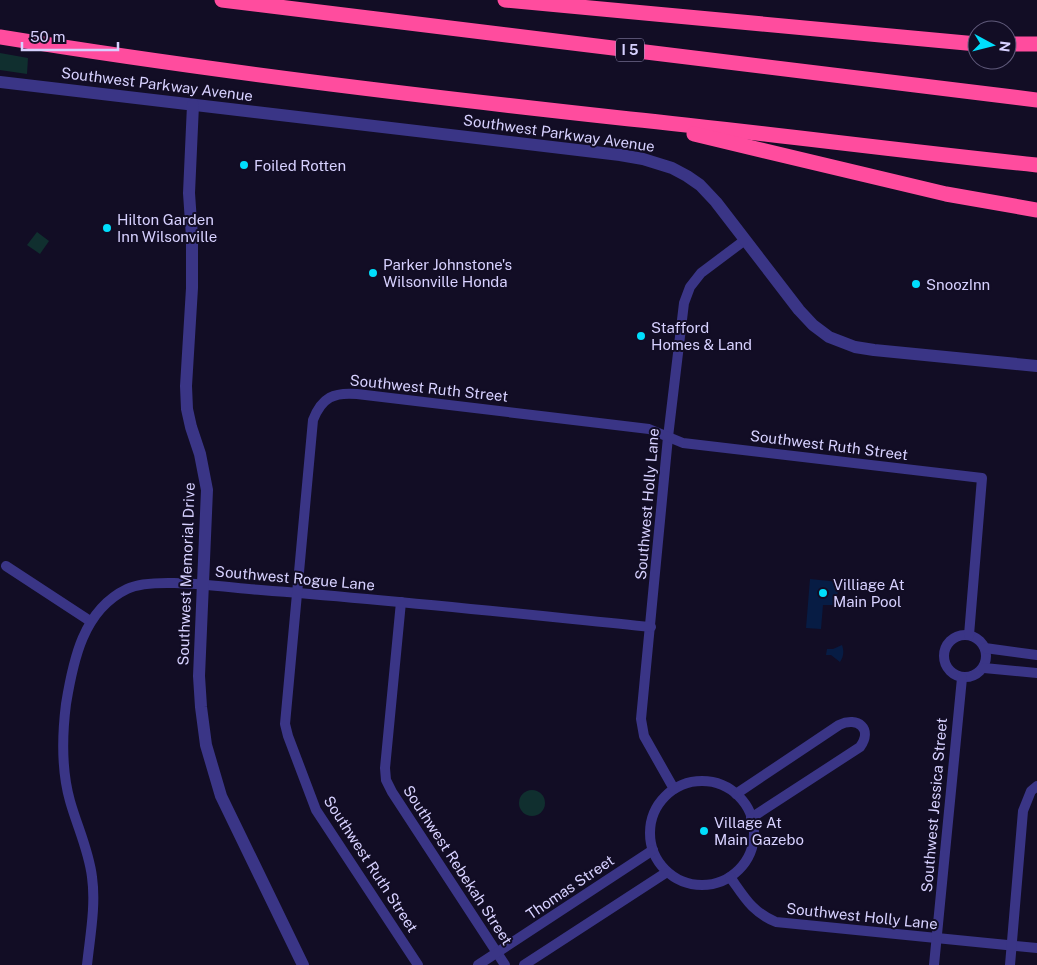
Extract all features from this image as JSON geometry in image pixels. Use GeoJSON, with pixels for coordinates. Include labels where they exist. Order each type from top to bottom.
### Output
{"type":"FeatureCollection","features":[{"type":"Feature","properties":{"kind":"highway","name":"I 5"},"geometry":{"type":"LineString","coordinates":[[222,0],[1037,100]]}},
{"type":"Feature","properties":{"kind":"highway"},"geometry":{"type":"LineString","coordinates":[[504,0],[967,43]]}},
{"type":"Feature","properties":{"kind":"highway"},"geometry":{"type":"LineString","coordinates":[[0,38],[233,71],[1037,165]]}},
{"type":"Feature","properties":{"kind":"highway"},"geometry":{"type":"LineString","coordinates":[[1017,44],[1037,44]]}},
{"type":"Feature","properties":{"kind":"highway"},"geometry":{"type":"LineString","coordinates":[[629,118],[946,194],[1037,210]]}},
{"type":"Feature","properties":{"kind":"street","name":"Southwest Parkway Avenue"},"geometry":{"type":"LineString","coordinates":[[0,82],[620,155],[654,162],[680,172],[700,185],[716,202],[799,310],[813,325],[836,340],[855,347],[874,350],[1037,366]]}},
{"type":"Feature","properties":{"kind":"street","name":"Southwest Memorial Drive"},"geometry":{"type":"LineString","coordinates":[[193,105],[189,193],[192,237],[192,288],[186,386],[187,409],[200,454],[207,490],[199,676],[200,707],[206,745],[214,774],[230,817],[303,965]]}},
{"type":"Feature","properties":{"kind":"street","name":"Southwest Holly Lane"},"geometry":{"type":"LineString","coordinates":[[674,790],[650,750],[644,736],[641,719],[668,437],[684,303],[690,287],[701,273],[745,240]]}},
{"type":"Feature","properties":{"kind":"street","name":"Southwest Ruth Street"},"geometry":{"type":"LineString","coordinates":[[418,965],[316,810],[285,724],[313,420],[318,408],[327,398],[342,393],[357,394],[650,429],[683,443],[982,478],[969,635]]}},
{"type":"Feature","properties":{"kind":"street"},"geometry":{"type":"LineString","coordinates":[[6,566],[90,621]]}},
{"type":"Feature","properties":{"kind":"street","name":"Southwest Rogue Lane"},"geometry":{"type":"LineString","coordinates":[[87,965],[93,916],[92,876],[89,859],[66,788],[62,744],[67,702],[78,649],[90,621],[110,600],[127,589],[160,583],[203,586],[401,602],[651,627]]}},
{"type":"Feature","properties":{"kind":"street","name":"Southwest Rebekah Street"},"geometry":{"type":"LineString","coordinates":[[401,602],[385,768],[386,780],[505,965]]}},
{"type":"Feature","properties":{"kind":"street"},"geometry":{"type":"LineString","coordinates":[[961,635],[977,638],[985,648],[987,660],[984,668],[978,674],[970,677],[962,678],[954,675],[944,661],[947,645],[961,635]]}},
{"type":"Feature","properties":{"kind":"street"},"geometry":{"type":"LineString","coordinates":[[985,648],[1037,655]]}},
{"type":"Feature","properties":{"kind":"street"},"geometry":{"type":"LineString","coordinates":[[984,668],[1037,673]]}},
{"type":"Feature","properties":{"kind":"street","name":"Southwest Jessica Street"},"geometry":{"type":"LineString","coordinates":[[934,965],[962,678]]}},
{"type":"Feature","properties":{"kind":"street"},"geometry":{"type":"LineString","coordinates":[[736,794],[846,722],[855,721],[861,725],[865,740],[856,750],[752,818]]}},
{"type":"Feature","properties":{"kind":"street"},"geometry":{"type":"LineString","coordinates":[[704,781],[718,784],[736,794],[746,806],[752,818],[754,830],[748,858],[740,869],[730,877],[712,884],[700,885],[689,884],[667,872],[658,861],[650,838],[654,814],[665,797],[674,790],[689,783],[704,781]]}},
{"type":"Feature","properties":{"kind":"street"},"geometry":{"type":"LineString","coordinates":[[1010,965],[1023,811],[1031,791],[1037,786]]}},
{"type":"Feature","properties":{"kind":"street","name":"Thomas Street"},"geometry":{"type":"LineString","coordinates":[[478,965],[653,850]]}},
{"type":"Feature","properties":{"kind":"street"},"geometry":{"type":"LineString","coordinates":[[524,965],[667,872]]}},
{"type":"Feature","properties":{"kind":"street","name":"Southwest Holly Lane"},"geometry":{"type":"LineString","coordinates":[[730,877],[754,910],[776,922],[1037,948]]}},
{"type":"Feature","properties":{"kind":"green space"},"geometry":{"type":"Polygon","coordinates":[[[0,53],[28,58],[27,74],[0,70],[0,53]]]}},
{"type":"Feature","properties":{"kind":"green space"},"geometry":{"type":"Polygon","coordinates":[[[37,232],[49,241],[40,254],[27,245],[37,232]]]}},
{"type":"Feature","properties":{"kind":"green space"},"geometry":{"type":"Polygon","coordinates":[[[532,790],[541,794],[545,803],[541,812],[532,816],[523,812],[519,803],[523,794],[532,790]]]}},
{"type":"Feature","properties":{"kind":"water","name":"Villiage At Main Pool"},"geometry":{"type":"Polygon","coordinates":[[[810,579],[839,582],[836,605],[823,605],[821,629],[806,628],[810,579]]]}},
{"type":"Feature","properties":{"kind":"water"},"geometry":{"type":"Polygon","coordinates":[[[842,645],[843,654],[840,662],[831,655],[826,655],[827,649],[833,649],[842,645]]]}},
{"type":"Feature","properties":{"kind":"place","name":"Foiled Rotten"},"geometry":{"type":"Point","coordinates":[244,165]}},
{"type":"Feature","properties":{"kind":"place","name":"Hilton Garden Inn Wilsonville"},"geometry":{"type":"Point","coordinates":[107,228]}},
{"type":"Feature","properties":{"kind":"place","name":"Parker Johnstone's Wilsonville Honda"},"geometry":{"type":"Point","coordinates":[373,273]}},
{"type":"Feature","properties":{"kind":"place","name":"SnoozInn"},"geometry":{"type":"Point","coordinates":[916,284]}},
{"type":"Feature","properties":{"kind":"place","name":"Stafford Homes & Land"},"geometry":{"type":"Point","coordinates":[641,336]}},
{"type":"Feature","properties":{"kind":"place","name":"Villiage At Main Pool"},"geometry":{"type":"Point","coordinates":[823,593]}},
{"type":"Feature","properties":{"kind":"place","name":"Village At Main Gazebo"},"geometry":{"type":"Point","coordinates":[704,831]}}]}
